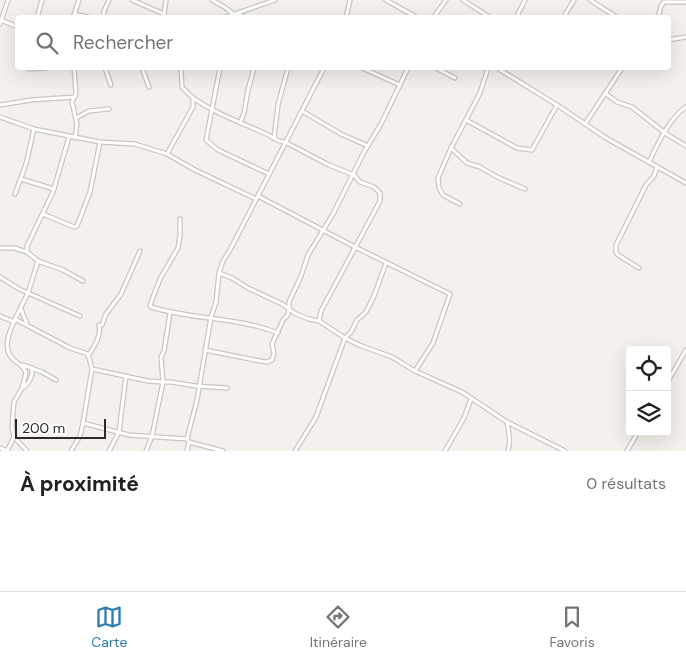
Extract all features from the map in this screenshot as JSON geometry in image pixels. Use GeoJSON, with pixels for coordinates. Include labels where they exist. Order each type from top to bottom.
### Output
{"type":"FeatureCollection","features":[{"type":"Feature","properties":{"kind":"street"},"geometry":{"type":"LineString","coordinates":[[8,0],[0,22],[15,26]]}},
{"type":"Feature","properties":{"kind":"street"},"geometry":{"type":"LineString","coordinates":[[37,15],[42,0]]}},
{"type":"Feature","properties":{"kind":"street"},"geometry":{"type":"LineString","coordinates":[[74,15],[79,0]]}},
{"type":"Feature","properties":{"kind":"street"},"geometry":{"type":"LineString","coordinates":[[103,15],[109,0]]}},
{"type":"Feature","properties":{"kind":"street"},"geometry":{"type":"LineString","coordinates":[[132,0],[162,15]]}},
{"type":"Feature","properties":{"kind":"street"},"geometry":{"type":"LineString","coordinates":[[164,15],[166,0]]}},
{"type":"Feature","properties":{"kind":"street"},"geometry":{"type":"LineString","coordinates":[[212,0],[234,15],[275,0]]}},
{"type":"Feature","properties":{"kind":"street"},"geometry":{"type":"LineString","coordinates":[[347,15],[350,0]]}},
{"type":"Feature","properties":{"kind":"street"},"geometry":{"type":"LineString","coordinates":[[386,0],[413,15]]}},
{"type":"Feature","properties":{"kind":"street"},"geometry":{"type":"LineString","coordinates":[[435,15],[446,0]]}},
{"type":"Feature","properties":{"kind":"street"},"geometry":{"type":"LineString","coordinates":[[464,0],[486,15]]}},
{"type":"Feature","properties":{"kind":"street"},"geometry":{"type":"LineString","coordinates":[[518,15],[525,0]]}},
{"type":"Feature","properties":{"kind":"street"},"geometry":{"type":"LineString","coordinates":[[565,15],[574,0]]}},
{"type":"Feature","properties":{"kind":"street"},"geometry":{"type":"LineString","coordinates":[[590,0],[613,15]]}},
{"type":"Feature","properties":{"kind":"street"},"geometry":{"type":"LineString","coordinates":[[659,15],[664,2],[686,2]]}},
{"type":"Feature","properties":{"kind":"street"},"geometry":{"type":"LineString","coordinates":[[671,40],[686,37]]}},
{"type":"Feature","properties":{"kind":"street"},"geometry":{"type":"LineString","coordinates":[[74,70],[76,93],[72,102],[76,118],[75,138]]}},
{"type":"Feature","properties":{"kind":"street"},"geometry":{"type":"LineString","coordinates":[[106,70],[112,86]]}},
{"type":"Feature","properties":{"kind":"street"},"geometry":{"type":"LineString","coordinates":[[143,70],[149,87]]}},
{"type":"Feature","properties":{"kind":"street"},"geometry":{"type":"LineString","coordinates":[[181,70],[182,87],[193,98],[212,111],[278,141],[285,142],[329,165],[354,175],[360,182],[377,189],[381,195],[367,227],[321,311],[319,321]]}},
{"type":"Feature","properties":{"kind":"street"},"geometry":{"type":"LineString","coordinates":[[220,70],[206,139],[207,142],[218,150],[269,174]]}},
{"type":"Feature","properties":{"kind":"street"},"geometry":{"type":"LineString","coordinates":[[240,123],[244,114],[253,70]]}},
{"type":"Feature","properties":{"kind":"street"},"geometry":{"type":"LineString","coordinates":[[274,138],[278,105],[287,70]]}},
{"type":"Feature","properties":{"kind":"street"},"geometry":{"type":"LineString","coordinates":[[186,451],[211,317],[216,302],[222,261],[230,250],[323,70]]}},
{"type":"Feature","properties":{"kind":"street"},"geometry":{"type":"LineString","coordinates":[[366,70],[400,85]]}},
{"type":"Feature","properties":{"kind":"street"},"geometry":{"type":"LineString","coordinates":[[205,350],[269,362],[274,357],[272,344],[283,320],[287,316],[289,310],[288,302],[308,255],[354,175],[407,70]]}},
{"type":"Feature","properties":{"kind":"street"},"geometry":{"type":"LineString","coordinates":[[440,70],[455,78]]}},
{"type":"Feature","properties":{"kind":"street"},"geometry":{"type":"LineString","coordinates":[[460,204],[446,198],[439,188],[439,175],[480,93],[487,70]]}},
{"type":"Feature","properties":{"kind":"street"},"geometry":{"type":"LineString","coordinates":[[500,70],[606,138],[686,182]]}},
{"type":"Feature","properties":{"kind":"street"},"geometry":{"type":"LineString","coordinates":[[585,124],[621,70]]}},
{"type":"Feature","properties":{"kind":"street"},"geometry":{"type":"LineString","coordinates":[[605,93],[617,102],[632,106],[665,133],[686,146]]}},
{"type":"Feature","properties":{"kind":"street"},"geometry":{"type":"LineString","coordinates":[[0,105],[30,100],[75,97]]}},
{"type":"Feature","properties":{"kind":"street"},"geometry":{"type":"LineString","coordinates":[[167,154],[193,108],[193,98]]}},
{"type":"Feature","properties":{"kind":"street"},"geometry":{"type":"LineString","coordinates":[[466,120],[517,148],[532,150],[557,105]]}},
{"type":"Feature","properties":{"kind":"street"},"geometry":{"type":"LineString","coordinates":[[649,162],[677,114],[686,107]]}},
{"type":"Feature","properties":{"kind":"street"},"geometry":{"type":"LineString","coordinates":[[76,118],[89,111],[109,109]]}},
{"type":"Feature","properties":{"kind":"street"},"geometry":{"type":"LineString","coordinates":[[302,111],[341,134],[368,146]]}},
{"type":"Feature","properties":{"kind":"street"},"geometry":{"type":"LineString","coordinates":[[0,117],[34,129],[69,137],[100,142],[135,144],[167,154],[196,170],[322,229],[450,294],[433,343],[415,372]]}},
{"type":"Feature","properties":{"kind":"street"},"geometry":{"type":"LineString","coordinates":[[15,194],[21,179],[34,129]]}},
{"type":"Feature","properties":{"kind":"street"},"geometry":{"type":"LineString","coordinates":[[27,252],[27,246],[54,189],[69,137]]}},
{"type":"Feature","properties":{"kind":"street"},"geometry":{"type":"LineString","coordinates":[[43,214],[74,228],[77,226],[90,192],[100,142]]}},
{"type":"Feature","properties":{"kind":"street"},"geometry":{"type":"LineString","coordinates":[[451,148],[467,163],[480,167],[496,177],[525,189]]}},
{"type":"Feature","properties":{"kind":"street"},"geometry":{"type":"LineString","coordinates":[[639,268],[618,255],[616,245],[646,185],[654,176],[657,167]]}},
{"type":"Feature","properties":{"kind":"street"},"geometry":{"type":"LineString","coordinates":[[21,179],[54,189]]}},
{"type":"Feature","properties":{"kind":"street"},"geometry":{"type":"LineString","coordinates":[[180,219],[178,248],[160,280],[150,305],[151,308],[170,313],[211,317],[238,324],[260,326],[278,333]]}},
{"type":"Feature","properties":{"kind":"street"},"geometry":{"type":"LineString","coordinates":[[0,248],[18,249],[27,252],[38,261],[63,270],[83,281]]}},
{"type":"Feature","properties":{"kind":"street"},"geometry":{"type":"LineString","coordinates":[[88,356],[98,336],[99,326],[102,325],[106,314],[121,294],[140,251]]}},
{"type":"Feature","properties":{"kind":"street"},"geometry":{"type":"LineString","coordinates":[[38,261],[28,293],[9,334],[7,346],[12,358],[22,365],[56,380]]}},
{"type":"Feature","properties":{"kind":"street"},"geometry":{"type":"LineString","coordinates":[[295,451],[316,417],[345,338],[351,332],[357,320],[366,312],[386,263]]}},
{"type":"Feature","properties":{"kind":"street"},"geometry":{"type":"LineString","coordinates":[[219,273],[282,304],[289,310],[309,319],[319,321],[345,338],[397,360],[415,372],[462,392],[507,422],[565,451]]}},
{"type":"Feature","properties":{"kind":"street"},"geometry":{"type":"LineString","coordinates":[[0,277],[28,293],[80,316]]}},
{"type":"Feature","properties":{"kind":"street"},"geometry":{"type":"LineString","coordinates":[[21,309],[27,324]]}},
{"type":"Feature","properties":{"kind":"street"},"geometry":{"type":"LineString","coordinates":[[146,451],[152,436],[163,382],[161,358],[164,351],[170,313]]}},
{"type":"Feature","properties":{"kind":"street"},"geometry":{"type":"LineString","coordinates":[[0,316],[27,324],[70,348],[86,352],[92,369],[80,436],[72,451]]}},
{"type":"Feature","properties":{"kind":"street"},"geometry":{"type":"LineString","coordinates":[[671,376],[686,351]]}},
{"type":"Feature","properties":{"kind":"street"},"geometry":{"type":"LineString","coordinates":[[22,365],[26,373],[22,388],[14,402],[12,428],[14,437],[27,451]]}},
{"type":"Feature","properties":{"kind":"street"},"geometry":{"type":"LineString","coordinates":[[22,388],[27,384],[33,373],[32,368]]}},
{"type":"Feature","properties":{"kind":"street"},"geometry":{"type":"LineString","coordinates":[[92,369],[148,381],[227,388]]}},
{"type":"Feature","properties":{"kind":"street"},"geometry":{"type":"LineString","coordinates":[[109,451],[119,432],[126,376]]}},
{"type":"Feature","properties":{"kind":"street"},"geometry":{"type":"LineString","coordinates":[[445,451],[464,418],[472,399]]}},
{"type":"Feature","properties":{"kind":"street"},"geometry":{"type":"LineString","coordinates":[[507,422],[510,439],[508,451]]}},
{"type":"Feature","properties":{"kind":"street"},"geometry":{"type":"LineString","coordinates":[[83,423],[129,435],[188,440],[220,451]]}},
{"type":"Feature","properties":{"kind":"street"},"geometry":{"type":"LineString","coordinates":[[627,451],[636,436]]}},
{"type":"Feature","properties":{"kind":"street"},"geometry":{"type":"LineString","coordinates":[[0,448],[7,451],[14,437]]}}]}
